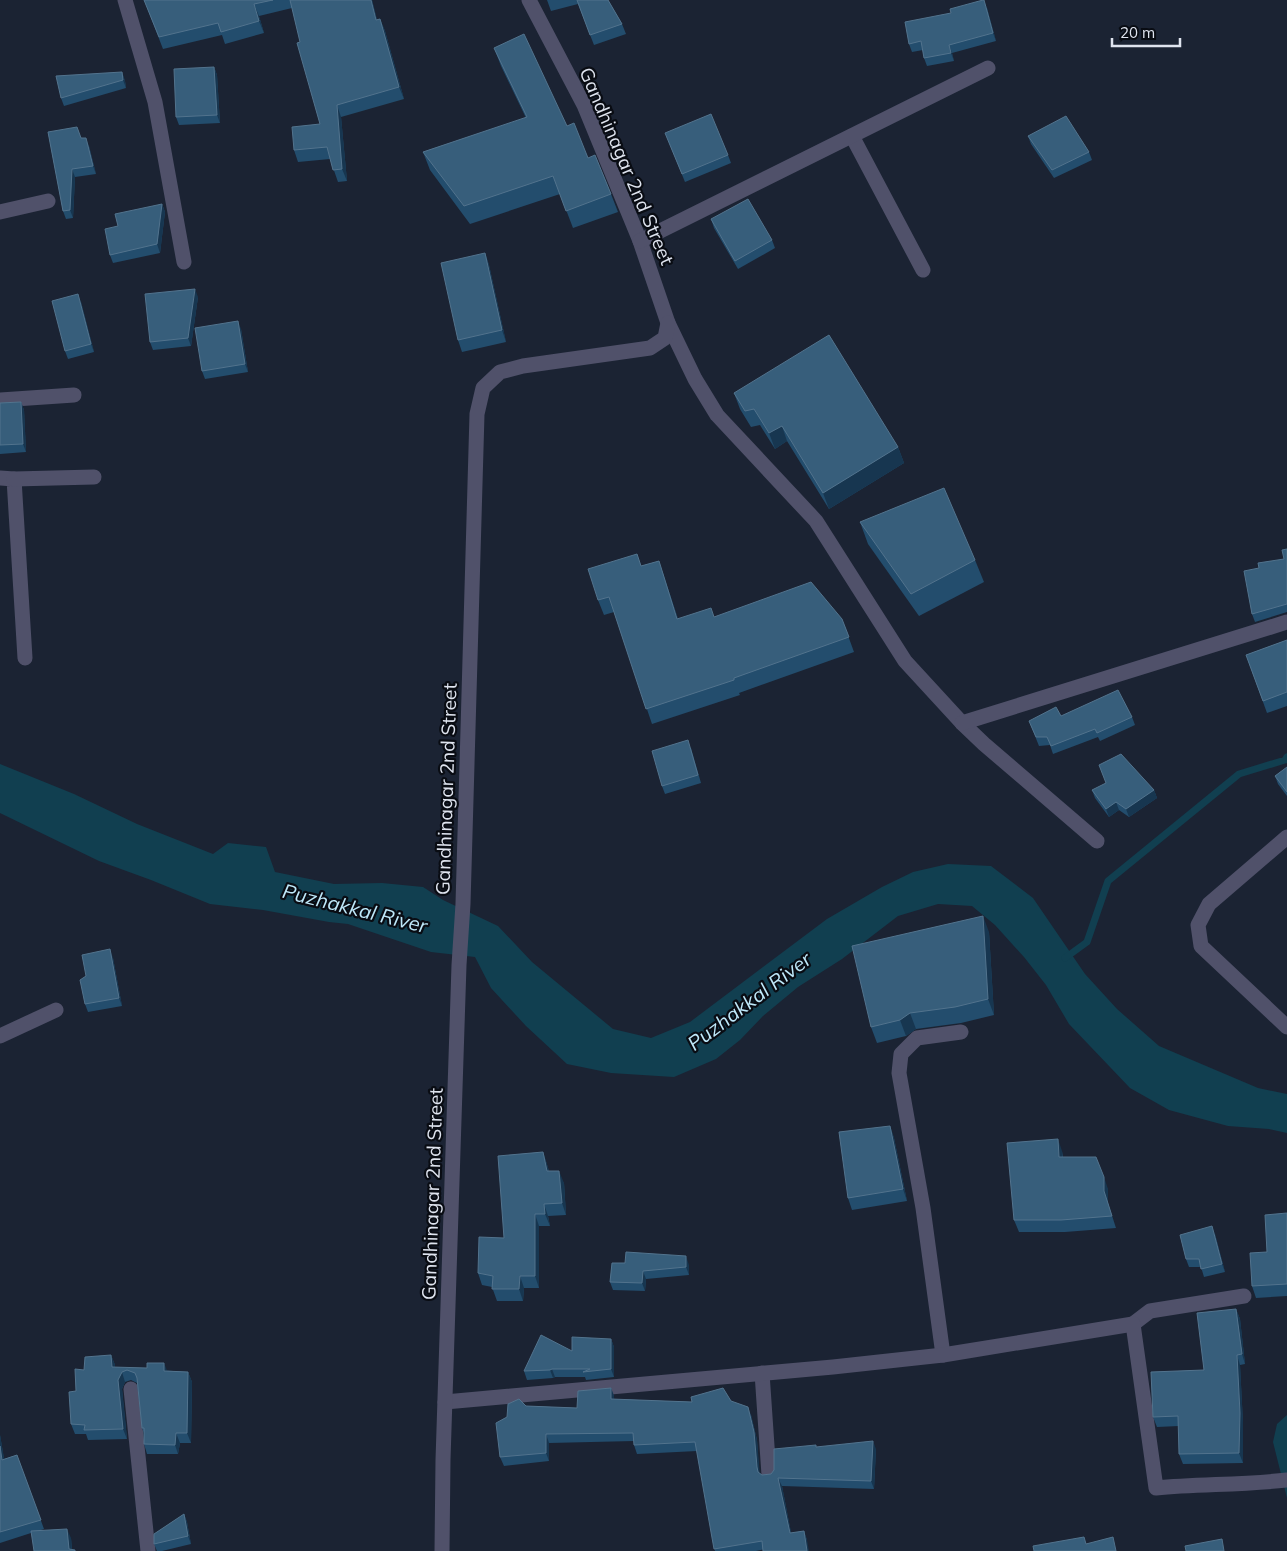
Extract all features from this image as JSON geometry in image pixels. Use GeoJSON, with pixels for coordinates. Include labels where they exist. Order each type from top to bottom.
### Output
{"type":"FeatureCollection","features":[{"type":"Feature","properties":{"kind":"street"},"geometry":{"type":"LineString","coordinates":[[125,0],[154,102],[184,262]]}},
{"type":"Feature","properties":{"kind":"street","name":"Gandhinagar 2nd Street"},"geometry":{"type":"LineString","coordinates":[[529,0],[584,105],[640,241],[668,323],[695,379],[717,415],[816,521],[904,661],[962,724],[1097,841]]}},
{"type":"Feature","properties":{"kind":"street"},"geometry":{"type":"LineString","coordinates":[[640,241],[988,68]]}},
{"type":"Feature","properties":{"kind":"street"},"geometry":{"type":"LineString","coordinates":[[852,136],[923,270]]}},
{"type":"Feature","properties":{"kind":"street"},"geometry":{"type":"LineString","coordinates":[[0,212],[48,201]]}},
{"type":"Feature","properties":{"kind":"street","name":"Gandhinagar 2nd Street"},"geometry":{"type":"LineString","coordinates":[[442,1551],[445,1402],[459,966],[463,904],[477,414],[483,388],[500,372],[523,366],[650,348],[665,338],[668,323]]}},
{"type":"Feature","properties":{"kind":"street"},"geometry":{"type":"LineString","coordinates":[[0,400],[74,395]]}},
{"type":"Feature","properties":{"kind":"street"},"geometry":{"type":"LineString","coordinates":[[25,658],[7,479],[94,477]]}},
{"type":"Feature","properties":{"kind":"street"},"geometry":{"type":"LineString","coordinates":[[962,724],[1287,622]]}},
{"type":"Feature","properties":{"kind":"street"},"geometry":{"type":"LineString","coordinates":[[1287,837],[1209,904],[1198,925],[1201,946],[1287,1027]]}},
{"type":"Feature","properties":{"kind":"street"},"geometry":{"type":"LineString","coordinates":[[0,1036],[56,1010]]}},
{"type":"Feature","properties":{"kind":"street"},"geometry":{"type":"LineString","coordinates":[[943,1355],[922,1208],[899,1073],[901,1054],[917,1038],[961,1032]]}},
{"type":"Feature","properties":{"kind":"street"},"geometry":{"type":"LineString","coordinates":[[445,1402],[943,1355],[1133,1324],[1150,1311],[1244,1296]]}},
{"type":"Feature","properties":{"kind":"street"},"geometry":{"type":"LineString","coordinates":[[1133,1324],[1156,1488],[1193,1484],[1262,1483],[1287,1480]]}},
{"type":"Feature","properties":{"kind":"street"},"geometry":{"type":"LineString","coordinates":[[762,1373],[769,1475]]}},
{"type":"Feature","properties":{"kind":"street"},"geometry":{"type":"LineString","coordinates":[[130,1389],[148,1551]]}},
{"type":"Feature","properties":{"kind":"water","name":"Puzhakkal River"},"geometry":{"type":"Polygon","coordinates":[[[0,764],[74,794],[137,824],[213,854],[228,843],[266,847],[275,872],[334,884],[382,883],[423,887],[443,900],[498,926],[532,962],[613,1029],[651,1038],[690,1022],[827,919],[882,887],[913,872],[948,864],[991,866],[1033,898],[1085,974],[1117,1009],[1159,1046],[1258,1088],[1287,1094],[1287,1133],[1269,1129],[1228,1126],[1169,1110],[1130,1088],[1069,1024],[1046,985],[1024,957],[995,925],[972,906],[938,904],[898,916],[842,959],[798,987],[763,1016],[740,1040],[716,1059],[674,1077],[611,1073],[567,1064],[526,1026],[491,988],[475,957],[431,952],[348,924],[263,910],[210,904],[99,861],[0,813],[0,764]]]}},
{"type":"Feature","properties":{"kind":"water"},"geometry":{"type":"Polygon","coordinates":[[[1287,1415],[1287,1498],[1273,1442],[1277,1424],[1287,1415]]]}},
{"type":"Feature","properties":{"kind":"building"},"geometry":{"type":"Polygon","coordinates":[[[144,0],[273,0],[254,4],[259,21],[221,32],[218,23],[159,37],[144,0]]]}},
{"type":"Feature","properties":{"kind":"building"},"geometry":{"type":"Polygon","coordinates":[[[290,0],[371,0],[376,20],[380,19],[399,87],[337,105],[342,169],[333,170],[327,147],[294,150],[292,127],[320,124],[297,43],[300,42],[290,0]]]}},
{"type":"Feature","properties":{"kind":"building"},"geometry":{"type":"Polygon","coordinates":[[[577,0],[608,0],[622,24],[590,35],[577,0]]]}},
{"type":"Feature","properties":{"kind":"building"},"geometry":{"type":"Polygon","coordinates":[[[984,0],[993,33],[949,45],[951,53],[924,58],[921,41],[909,44],[905,22],[951,13],[950,9],[984,0]]]}},
{"type":"Feature","properties":{"kind":"building"},"geometry":{"type":"Polygon","coordinates":[[[524,34],[567,126],[574,123],[588,158],[595,155],[611,194],[566,211],[553,176],[464,206],[423,152],[527,117],[494,48],[524,34]]]}},
{"type":"Feature","properties":{"kind":"building"},"geometry":{"type":"Polygon","coordinates":[[[214,67],[217,115],[176,117],[174,69],[214,67]]]}},
{"type":"Feature","properties":{"kind":"building"},"geometry":{"type":"Polygon","coordinates":[[[122,72],[123,80],[61,98],[56,76],[122,72]]]}},
{"type":"Feature","properties":{"kind":"building"},"geometry":{"type":"Polygon","coordinates":[[[711,114],[728,155],[682,174],[665,133],[711,114]]]}},
{"type":"Feature","properties":{"kind":"building"},"geometry":{"type":"Polygon","coordinates":[[[1066,116],[1089,152],[1052,170],[1028,136],[1066,116]]]}},
{"type":"Feature","properties":{"kind":"building"},"geometry":{"type":"Polygon","coordinates":[[[77,127],[81,138],[86,138],[93,166],[72,169],[70,210],[63,211],[48,132],[77,127]]]}},
{"type":"Feature","properties":{"kind":"building"},"geometry":{"type":"Polygon","coordinates":[[[748,199],[772,240],[735,261],[711,219],[748,199]]]}},
{"type":"Feature","properties":{"kind":"building"},"geometry":{"type":"Polygon","coordinates":[[[162,204],[157,244],[110,255],[105,229],[118,226],[115,214],[162,204]]]}},
{"type":"Feature","properties":{"kind":"building"},"geometry":{"type":"Polygon","coordinates":[[[485,253],[502,330],[458,340],[441,263],[485,253]]]}},
{"type":"Feature","properties":{"kind":"building"},"geometry":{"type":"Polygon","coordinates":[[[195,289],[188,338],[150,342],[145,294],[195,289]]]}},
{"type":"Feature","properties":{"kind":"building"},"geometry":{"type":"Polygon","coordinates":[[[78,294],[91,344],[65,351],[52,301],[78,294]]]}},
{"type":"Feature","properties":{"kind":"building"},"geometry":{"type":"Polygon","coordinates":[[[238,321],[245,364],[202,371],[195,328],[238,321]]]}},
{"type":"Feature","properties":{"kind":"building"},"geometry":{"type":"Polygon","coordinates":[[[829,335],[898,447],[823,493],[782,426],[769,433],[754,409],[745,411],[734,393],[829,335]]]}},
{"type":"Feature","properties":{"kind":"building"},"geometry":{"type":"Polygon","coordinates":[[[21,402],[23,444],[0,445],[0,403],[21,402]]]}},
{"type":"Feature","properties":{"kind":"building"},"geometry":{"type":"Polygon","coordinates":[[[944,488],[975,560],[911,594],[860,522],[944,488]]]}},
{"type":"Feature","properties":{"kind":"building"},"geometry":{"type":"Polygon","coordinates":[[[1287,549],[1287,604],[1252,614],[1244,571],[1259,568],[1258,563],[1284,559],[1282,550],[1287,549]]]}},
{"type":"Feature","properties":{"kind":"building"},"geometry":{"type":"Polygon","coordinates":[[[637,554],[641,566],[659,561],[677,619],[711,608],[714,617],[811,582],[842,619],[849,637],[734,678],[734,680],[646,709],[609,597],[598,600],[588,569],[637,554]]]}},
{"type":"Feature","properties":{"kind":"building"},"geometry":{"type":"Polygon","coordinates":[[[1287,640],[1287,692],[1263,701],[1246,655],[1287,640]]]}},
{"type":"Feature","properties":{"kind":"building"},"geometry":{"type":"Polygon","coordinates":[[[1118,690],[1132,717],[1097,733],[1095,729],[1051,746],[1047,737],[1036,737],[1029,721],[1056,707],[1061,716],[1118,690]]]}},
{"type":"Feature","properties":{"kind":"building"},"geometry":{"type":"Polygon","coordinates":[[[688,740],[698,775],[662,786],[652,751],[688,740]]]}},
{"type":"Feature","properties":{"kind":"building"},"geometry":{"type":"Polygon","coordinates":[[[1121,754],[1154,790],[1126,809],[1116,802],[1106,809],[1092,790],[1106,783],[1099,765],[1121,754]]]}},
{"type":"Feature","properties":{"kind":"building"},"geometry":{"type":"Polygon","coordinates":[[[1287,767],[1287,792],[1275,776],[1287,767]]]}},
{"type":"Feature","properties":{"kind":"building"},"geometry":{"type":"Polygon","coordinates":[[[983,916],[988,999],[955,1007],[910,1013],[900,1020],[871,1027],[852,946],[983,916]]]}},
{"type":"Feature","properties":{"kind":"building"},"geometry":{"type":"Polygon","coordinates":[[[110,949],[119,998],[85,1004],[80,980],[86,976],[82,955],[110,949]]]}},
{"type":"Feature","properties":{"kind":"building"},"geometry":{"type":"Polygon","coordinates":[[[890,1126],[903,1189],[848,1198],[839,1132],[890,1126]]]}},
{"type":"Feature","properties":{"kind":"building"},"geometry":{"type":"Polygon","coordinates":[[[1058,1139],[1059,1157],[1096,1157],[1104,1177],[1104,1191],[1112,1216],[1061,1220],[1014,1220],[1007,1143],[1058,1139]]]}},
{"type":"Feature","properties":{"kind":"building"},"geometry":{"type":"Polygon","coordinates":[[[543,1152],[547,1171],[559,1171],[562,1203],[544,1204],[545,1214],[535,1214],[535,1276],[520,1276],[519,1289],[492,1289],[493,1276],[478,1273],[479,1237],[504,1238],[498,1156],[543,1152]]]}},
{"type":"Feature","properties":{"kind":"building"},"geometry":{"type":"Polygon","coordinates":[[[1287,1213],[1287,1284],[1252,1286],[1250,1253],[1267,1252],[1265,1215],[1287,1213]]]}},
{"type":"Feature","properties":{"kind":"building"},"geometry":{"type":"Polygon","coordinates":[[[1212,1226],[1222,1264],[1201,1269],[1199,1259],[1186,1259],[1180,1235],[1212,1226]]]}},
{"type":"Feature","properties":{"kind":"building"},"geometry":{"type":"Polygon","coordinates":[[[626,1252],[686,1256],[686,1267],[643,1271],[642,1283],[610,1282],[612,1263],[625,1263],[626,1252]]]}},
{"type":"Feature","properties":{"kind":"building"},"geometry":{"type":"Polygon","coordinates":[[[1236,1309],[1242,1354],[1237,1355],[1240,1413],[1239,1453],[1179,1454],[1178,1416],[1153,1417],[1151,1372],[1204,1370],[1197,1313],[1236,1309]]]}},
{"type":"Feature","properties":{"kind":"building"},"geometry":{"type":"Polygon","coordinates":[[[541,1335],[572,1351],[572,1337],[611,1339],[611,1369],[583,1372],[590,1369],[524,1371],[541,1335]]]}},
{"type":"Feature","properties":{"kind":"building"},"geometry":{"type":"Polygon","coordinates":[[[111,1355],[112,1367],[147,1368],[147,1363],[164,1363],[164,1371],[188,1372],[187,1433],[176,1433],[175,1445],[144,1444],[144,1428],[142,1428],[137,1378],[135,1373],[127,1370],[122,1372],[118,1380],[123,1429],[84,1430],[85,1425],[71,1424],[69,1392],[76,1391],[75,1369],[84,1370],[85,1357],[111,1355]]]}},
{"type":"Feature","properties":{"kind":"building"},"geometry":{"type":"Polygon","coordinates":[[[611,1388],[611,1399],[692,1402],[691,1397],[723,1388],[731,1401],[748,1407],[754,1432],[758,1472],[762,1475],[771,1474],[774,1470],[774,1449],[873,1441],[871,1481],[778,1478],[790,1533],[804,1531],[807,1551],[763,1551],[762,1541],[714,1549],[695,1442],[634,1445],[633,1433],[546,1434],[546,1453],[500,1457],[496,1423],[507,1417],[508,1404],[519,1399],[526,1406],[577,1408],[578,1391],[611,1388]]]}},
{"type":"Feature","properties":{"kind":"building"},"geometry":{"type":"Polygon","coordinates":[[[0,1446],[2,1460],[17,1455],[41,1520],[0,1532],[0,1446]]]}},
{"type":"Feature","properties":{"kind":"building"},"geometry":{"type":"Polygon","coordinates":[[[184,1514],[188,1536],[154,1544],[154,1534],[184,1514]]]}},
{"type":"Feature","properties":{"kind":"building"},"geometry":{"type":"Polygon","coordinates":[[[67,1529],[69,1549],[75,1551],[34,1551],[31,1531],[67,1529]]]}},
{"type":"Feature","properties":{"kind":"building"},"geometry":{"type":"Polygon","coordinates":[[[1084,1537],[1086,1544],[1113,1537],[1116,1551],[1034,1551],[1033,1546],[1084,1537]]]}},
{"type":"Feature","properties":{"kind":"building"},"geometry":{"type":"Polygon","coordinates":[[[1222,1539],[1224,1551],[1186,1551],[1185,1546],[1222,1539]]]}},
{"type":"Feature","properties":{"kind":"waterway"},"geometry":{"type":"LineString","coordinates":[[1065,958],[1087,942],[1108,881],[1239,774],[1285,760],[1287,757]]}}]}
